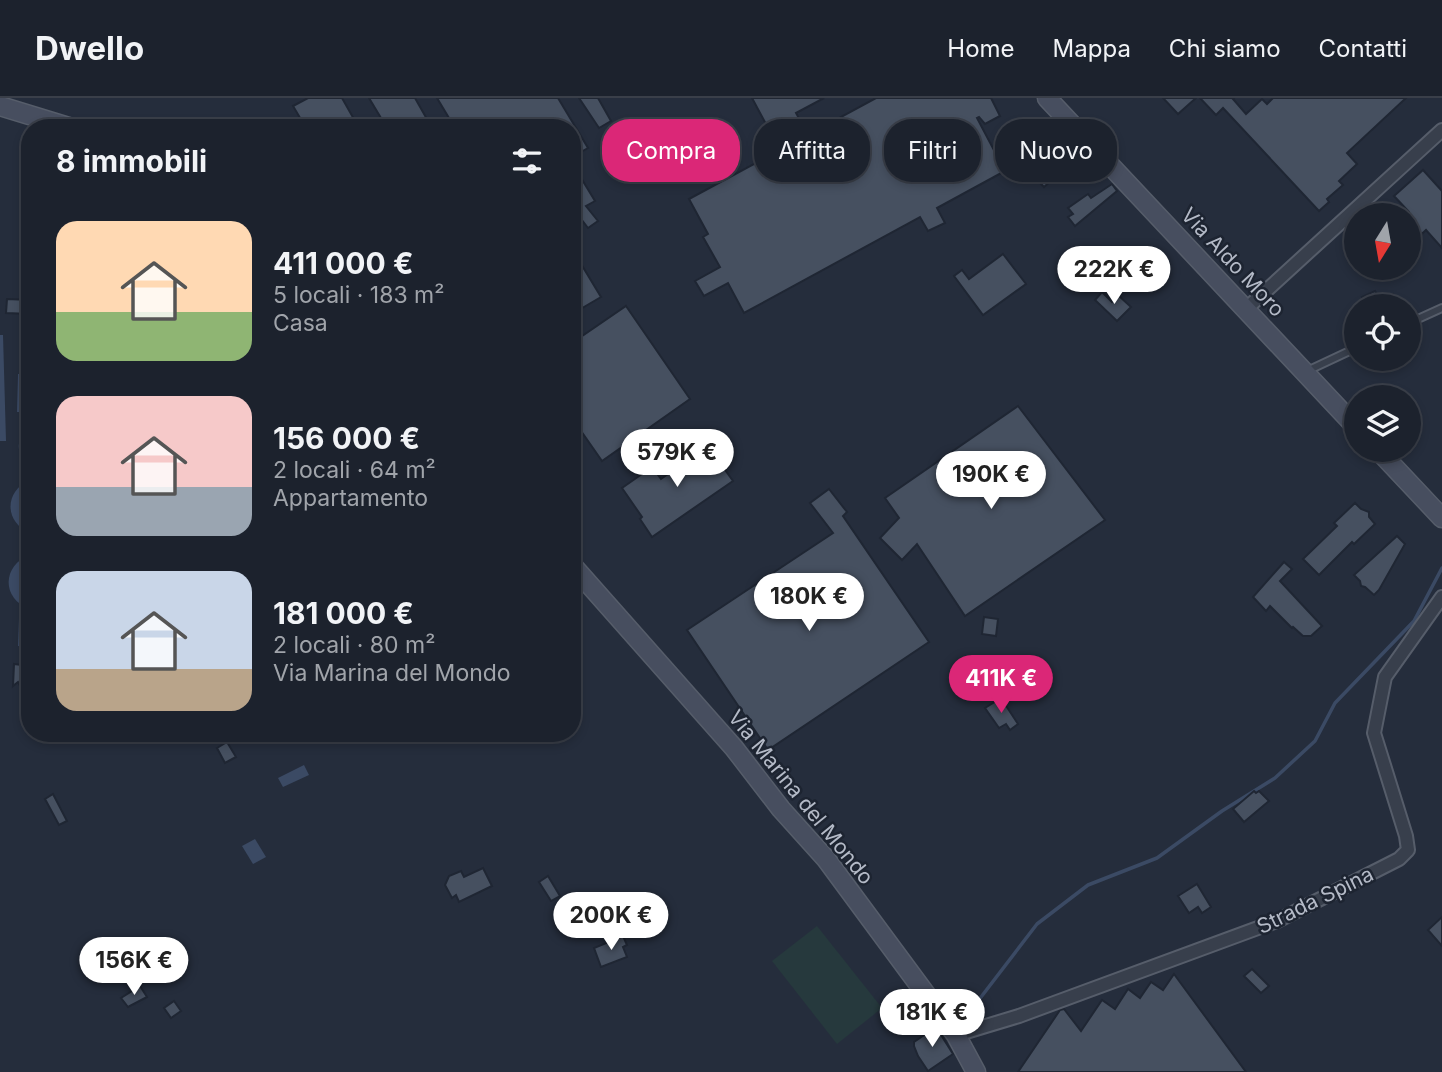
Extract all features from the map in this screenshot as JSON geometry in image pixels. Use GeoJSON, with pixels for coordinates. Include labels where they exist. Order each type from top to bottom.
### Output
{"type":"FeatureCollection","features":[{"type":"Feature","properties":{"kind":"street","name":"Via Aldo Moro"},"geometry":{"type":"LineString","coordinates":[[1047,98],[1344,413]]}},
{"type":"Feature","properties":{"kind":"street"},"geometry":{"type":"LineString","coordinates":[[0,106],[43,119]]}},
{"type":"Feature","properties":{"kind":"street"},"geometry":{"type":"LineString","coordinates":[[1246,309],[1442,130]]}},
{"type":"Feature","properties":{"kind":"street"},"geometry":{"type":"LineString","coordinates":[[1389,462],[1442,518]]}},
{"type":"Feature","properties":{"kind":"street","name":"Via Marina del Mondo"},"geometry":{"type":"LineString","coordinates":[[581,575],[734,748],[781,809],[826,859],[957,1035],[976,1072]]}},
{"type":"Feature","properties":{"kind":"street","name":"Strada Spina"},"geometry":{"type":"LineString","coordinates":[[957,1035],[1019,1016],[1277,921],[1399,859],[1408,850],[1406,836],[1374,733],[1385,677],[1442,597]]}},
{"type":"Feature","properties":{"kind":"lane"},"geometry":{"type":"LineString","coordinates":[[1421,318],[1442,308]]}},
{"type":"Feature","properties":{"kind":"lane"},"geometry":{"type":"LineString","coordinates":[[1305,372],[1344,354]]}},
{"type":"Feature","properties":{"kind":"green space"},"geometry":{"type":"Polygon","coordinates":[[[817,926],[882,1008],[837,1044],[772,961],[817,926]]]}},
{"type":"Feature","properties":{"kind":"water"},"geometry":{"type":"Polygon","coordinates":[[[0,335],[3,335],[6,441],[0,441],[0,335]]]}},
{"type":"Feature","properties":{"kind":"water"},"geometry":{"type":"Polygon","coordinates":[[[18,374],[21,374],[21,409],[17,412],[18,374]]]}},
{"type":"Feature","properties":{"kind":"water"},"geometry":{"type":"Polygon","coordinates":[[[21,485],[21,528],[15,522],[10,506],[15,491],[21,485]]]}},
{"type":"Feature","properties":{"kind":"water"},"geometry":{"type":"Polygon","coordinates":[[[21,560],[21,604],[10,590],[10,574],[21,560]]]}},
{"type":"Feature","properties":{"kind":"water"},"geometry":{"type":"Polygon","coordinates":[[[19,618],[21,618],[21,646],[18,646],[19,618]]]}},
{"type":"Feature","properties":{"kind":"water"},"geometry":{"type":"Polygon","coordinates":[[[304,765],[309,775],[283,787],[278,778],[304,765]]]}},
{"type":"Feature","properties":{"kind":"water"},"geometry":{"type":"Polygon","coordinates":[[[255,839],[266,857],[253,864],[242,846],[255,839]]]}},
{"type":"Feature","properties":{"kind":"building"},"geometry":{"type":"Polygon","coordinates":[[[308,98],[342,98],[354,119],[301,119],[293,106],[308,98]]]}},
{"type":"Feature","properties":{"kind":"building"},"geometry":{"type":"Polygon","coordinates":[[[369,98],[415,98],[427,119],[382,119],[369,98]]]}},
{"type":"Feature","properties":{"kind":"building"},"geometry":{"type":"Polygon","coordinates":[[[437,98],[558,98],[571,119],[450,119],[437,98]]]}},
{"type":"Feature","properties":{"kind":"building"},"geometry":{"type":"Polygon","coordinates":[[[579,98],[598,98],[610,119],[602,119],[602,126],[599,128],[579,98]]]}},
{"type":"Feature","properties":{"kind":"building"},"geometry":{"type":"Polygon","coordinates":[[[752,98],[824,98],[796,113],[799,119],[763,119],[752,98]]]}},
{"type":"Feature","properties":{"kind":"building"},"geometry":{"type":"Polygon","coordinates":[[[876,98],[991,98],[1000,116],[985,124],[979,117],[884,119],[884,182],[981,182],[981,126],[995,152],[995,176],[937,208],[945,223],[928,231],[920,217],[744,313],[728,283],[704,296],[695,281],[720,267],[703,237],[708,234],[689,199],[721,182],[740,182],[740,172],[754,164],[754,182],[870,182],[870,119],[837,119],[876,98]]]}},
{"type":"Feature","properties":{"kind":"building"},"geometry":{"type":"Polygon","coordinates":[[[1163,98],[1196,98],[1178,114],[1163,98]]]}},
{"type":"Feature","properties":{"kind":"building"},"geometry":{"type":"Polygon","coordinates":[[[1200,98],[1234,98],[1246,114],[1262,99],[1267,104],[1273,98],[1406,98],[1347,153],[1357,164],[1339,181],[1343,185],[1327,199],[1329,202],[1319,211],[1223,108],[1216,115],[1200,98]]]}},
{"type":"Feature","properties":{"kind":"building"},"geometry":{"type":"Polygon","coordinates":[[[581,136],[588,148],[581,152],[581,136]]]}},
{"type":"Feature","properties":{"kind":"building"},"geometry":{"type":"Polygon","coordinates":[[[1423,170],[1442,191],[1442,248],[1426,230],[1421,235],[1421,203],[1401,203],[1394,196],[1423,170]]]}},
{"type":"Feature","properties":{"kind":"building"},"geometry":{"type":"Polygon","coordinates":[[[581,178],[595,201],[586,206],[598,221],[588,228],[581,219],[581,178]]]}},
{"type":"Feature","properties":{"kind":"building"},"geometry":{"type":"Polygon","coordinates":[[[1112,184],[1117,191],[1075,226],[1068,217],[1073,214],[1068,208],[1088,194],[1091,198],[1112,184]]]}},
{"type":"Feature","properties":{"kind":"building"},"geometry":{"type":"Polygon","coordinates":[[[1003,254],[1026,284],[983,315],[954,276],[962,270],[969,279],[1003,254]]]}},
{"type":"Feature","properties":{"kind":"building"},"geometry":{"type":"Polygon","coordinates":[[[581,264],[601,297],[581,309],[581,264]]]}},
{"type":"Feature","properties":{"kind":"building"},"geometry":{"type":"Polygon","coordinates":[[[1102,292],[1112,302],[1118,295],[1131,307],[1117,321],[1095,300],[1102,292]]]}},
{"type":"Feature","properties":{"kind":"building"},"geometry":{"type":"Polygon","coordinates":[[[7,299],[21,300],[21,314],[6,313],[7,299]]]}},
{"type":"Feature","properties":{"kind":"building"},"geometry":{"type":"Polygon","coordinates":[[[626,306],[690,399],[602,461],[581,431],[581,337],[626,306]]]}},
{"type":"Feature","properties":{"kind":"building"},"geometry":{"type":"Polygon","coordinates":[[[1018,406],[1105,520],[965,616],[917,544],[902,560],[880,538],[899,518],[885,498],[1018,406]]]}},
{"type":"Feature","properties":{"kind":"building"},"geometry":{"type":"Polygon","coordinates":[[[697,445],[701,451],[708,446],[733,481],[652,537],[622,488],[652,467],[661,479],[684,463],[680,457],[697,445]]]}},
{"type":"Feature","properties":{"kind":"building"},"geometry":{"type":"Polygon","coordinates":[[[829,489],[847,512],[843,516],[929,642],[768,750],[687,630],[833,533],[810,503],[829,489]]]}},
{"type":"Feature","properties":{"kind":"building"},"geometry":{"type":"Polygon","coordinates":[[[1355,503],[1369,512],[1369,517],[1375,524],[1354,544],[1352,542],[1319,575],[1303,559],[1337,526],[1334,523],[1355,503]]]}},
{"type":"Feature","properties":{"kind":"building"},"geometry":{"type":"Polygon","coordinates":[[[1397,536],[1405,544],[1374,595],[1361,586],[1354,575],[1397,536]]]}},
{"type":"Feature","properties":{"kind":"building"},"geometry":{"type":"Polygon","coordinates":[[[1284,562],[1292,569],[1280,581],[1322,626],[1311,636],[1303,636],[1270,606],[1266,611],[1253,597],[1284,562]]]}},
{"type":"Feature","properties":{"kind":"building"},"geometry":{"type":"Polygon","coordinates":[[[984,617],[998,619],[996,636],[982,634],[984,617]]]}},
{"type":"Feature","properties":{"kind":"building"},"geometry":{"type":"Polygon","coordinates":[[[14,664],[21,665],[21,688],[18,682],[13,686],[14,664]]]}},
{"type":"Feature","properties":{"kind":"building"},"geometry":{"type":"Polygon","coordinates":[[[1001,698],[1018,724],[1010,730],[1006,724],[999,728],[985,708],[1001,698]]]}},
{"type":"Feature","properties":{"kind":"building"},"geometry":{"type":"Polygon","coordinates":[[[227,742],[236,757],[225,763],[217,748],[227,742]]]}},
{"type":"Feature","properties":{"kind":"building"},"geometry":{"type":"Polygon","coordinates":[[[1254,791],[1259,791],[1269,801],[1244,822],[1233,809],[1254,791]]]}},
{"type":"Feature","properties":{"kind":"building"},"geometry":{"type":"Polygon","coordinates":[[[53,794],[67,821],[59,825],[45,799],[53,794]]]}},
{"type":"Feature","properties":{"kind":"building"},"geometry":{"type":"Polygon","coordinates":[[[483,868],[492,886],[459,902],[456,895],[452,898],[445,885],[449,876],[461,871],[464,877],[483,868]]]}},
{"type":"Feature","properties":{"kind":"building"},"geometry":{"type":"Polygon","coordinates":[[[548,876],[560,896],[551,901],[539,882],[548,876]]]}},
{"type":"Feature","properties":{"kind":"building"},"geometry":{"type":"Polygon","coordinates":[[[1197,884],[1211,907],[1202,913],[1198,907],[1189,913],[1178,896],[1197,884]]]}},
{"type":"Feature","properties":{"kind":"building"},"geometry":{"type":"Polygon","coordinates":[[[1442,917],[1442,946],[1428,930],[1442,917]]]}},
{"type":"Feature","properties":{"kind":"building"},"geometry":{"type":"Polygon","coordinates":[[[623,936],[627,945],[623,947],[627,957],[601,967],[594,948],[623,936]]]}},
{"type":"Feature","properties":{"kind":"building"},"geometry":{"type":"Polygon","coordinates":[[[1252,969],[1269,986],[1261,993],[1244,976],[1252,969]]]}},
{"type":"Feature","properties":{"kind":"building"},"geometry":{"type":"Polygon","coordinates":[[[1174,974],[1246,1072],[1018,1072],[1060,1010],[1064,1009],[1081,1031],[1102,1000],[1115,1009],[1128,989],[1140,998],[1151,982],[1163,990],[1174,974]]]}},
{"type":"Feature","properties":{"kind":"building"},"geometry":{"type":"Polygon","coordinates":[[[140,986],[147,997],[128,1007],[121,998],[140,986]]]}},
{"type":"Feature","properties":{"kind":"building"},"geometry":{"type":"Polygon","coordinates":[[[174,1001],[181,1011],[171,1018],[164,1008],[174,1001]]]}},
{"type":"Feature","properties":{"kind":"building"},"geometry":{"type":"Polygon","coordinates":[[[936,1027],[953,1054],[928,1071],[918,1056],[914,1042],[936,1027]]]}},
{"type":"Feature","properties":{"kind":"waterway"},"geometry":{"type":"LineString","coordinates":[[968,1014],[1037,924],[1088,885],[1157,858],[1222,811],[1275,778],[1315,741],[1335,703],[1414,621],[1442,568]]}}]}
